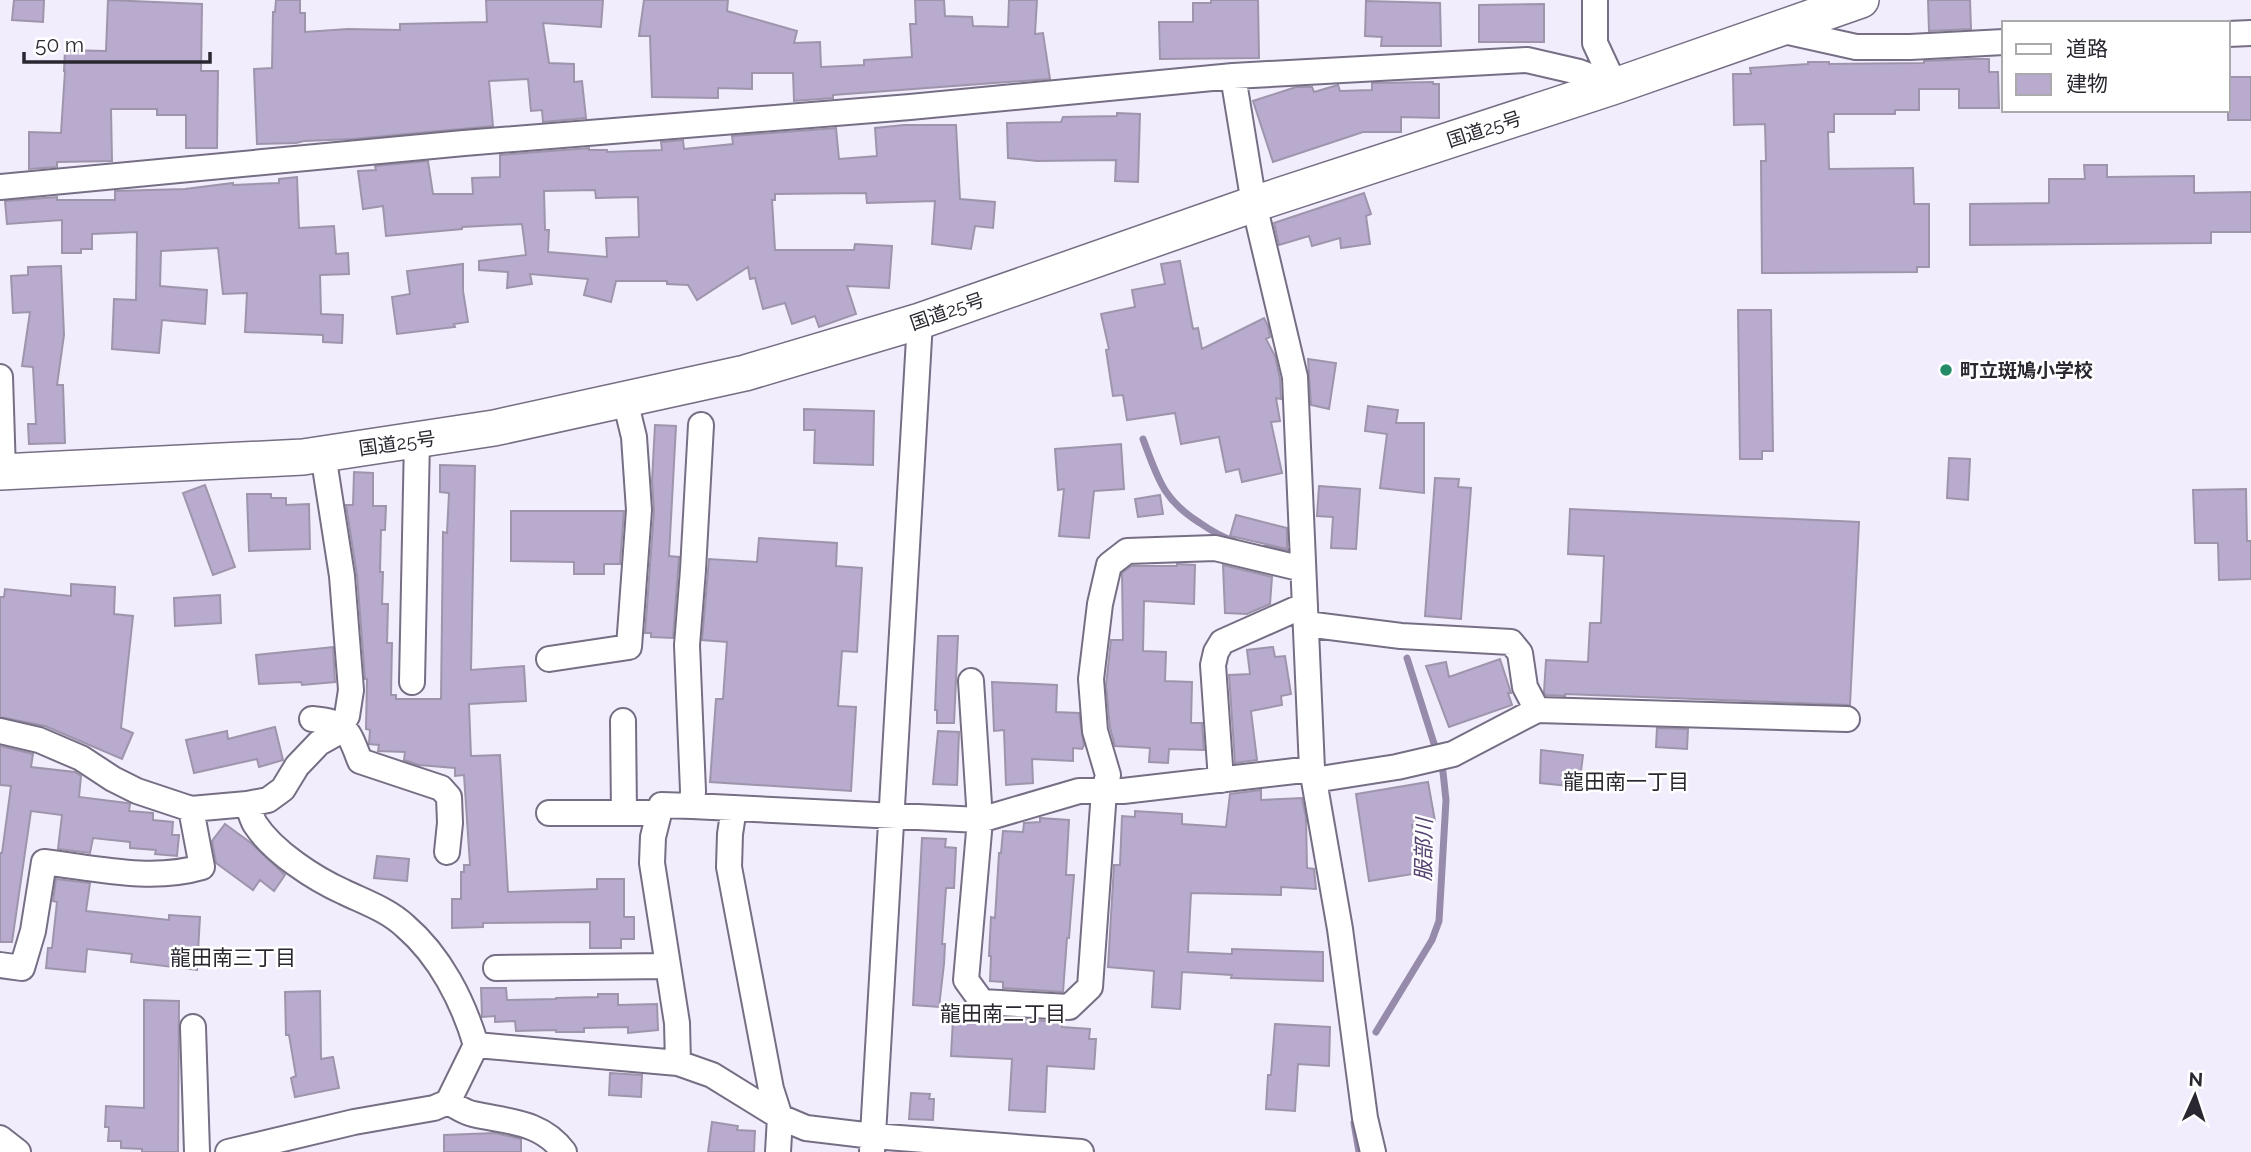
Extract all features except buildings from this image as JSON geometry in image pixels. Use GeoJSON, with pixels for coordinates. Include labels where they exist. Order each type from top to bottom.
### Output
{"type":"FeatureCollection","features":[{"type":"Feature","properties":{"kind":"highway","name":"国道25号"},"geometry":{"type":"LineString","coordinates":[[2,472],[303,457],[494,428],[745,373],[919,321],[1254,204],[1615,86],[1861,0]]}},
{"type":"Feature","properties":{"kind":"street"},"geometry":{"type":"LineString","coordinates":[[1595,0],[1595,43],[1615,86]]}},
{"type":"Feature","properties":{"kind":"street"},"geometry":{"type":"LineString","coordinates":[[1777,29],[1856,47],[2002,42]]}},
{"type":"Feature","properties":{"kind":"street"},"geometry":{"type":"LineString","coordinates":[[2230,34],[2251,33]]}},
{"type":"Feature","properties":{"kind":"street"},"geometry":{"type":"LineString","coordinates":[[0,187],[1233,76],[1527,60],[1578,72],[1615,86]]}},
{"type":"Feature","properties":{"kind":"street"},"geometry":{"type":"LineString","coordinates":[[1233,76],[1254,204],[1295,377],[1313,775],[1340,929],[1365,1118],[1373,1152]]}},
{"type":"Feature","properties":{"kind":"street"},"geometry":{"type":"LineString","coordinates":[[872,1144],[919,321]]}},
{"type":"Feature","properties":{"kind":"street"},"geometry":{"type":"LineString","coordinates":[[0,377],[2,472]]}},
{"type":"Feature","properties":{"kind":"street"},"geometry":{"type":"LineString","coordinates":[[549,659],[629,647],[639,510],[634,437],[625,400]]}},
{"type":"Feature","properties":{"kind":"street"},"geometry":{"type":"LineString","coordinates":[[692,806],[687,645],[701,425]]}},
{"type":"Feature","properties":{"kind":"street"},"geometry":{"type":"LineString","coordinates":[[412,682],[417,440]]}},
{"type":"Feature","properties":{"kind":"street"},"geometry":{"type":"LineString","coordinates":[[0,731],[39,740],[81,758],[137,791],[191,808],[268,800],[283,789],[297,766],[319,743],[335,734],[347,716],[351,690],[342,576],[323,454]]}},
{"type":"Feature","properties":{"kind":"street"},"geometry":{"type":"LineString","coordinates":[[971,681],[980,820],[966,980],[982,1002],[1069,1007],[1090,987],[1104,791],[1108,775],[1096,731],[1091,679],[1100,604],[1109,565],[1127,551],[1215,548],[1303,569]]}},
{"type":"Feature","properties":{"kind":"street"},"geometry":{"type":"LineString","coordinates":[[1221,780],[1213,665],[1216,652],[1222,642],[1306,615],[1401,636],[1511,642],[1520,653],[1525,687],[1537,710]]}},
{"type":"Feature","properties":{"kind":"street"},"geometry":{"type":"LineString","coordinates":[[678,1063],[677,1023],[652,863],[653,837],[661,805],[980,820],[1079,791],[1123,791],[1221,780],[1397,767],[1453,754],[1537,710],[1847,719]]}},
{"type":"Feature","properties":{"kind":"street"},"geometry":{"type":"LineString","coordinates":[[312,719],[328,720],[341,725],[351,738],[360,761],[441,788],[449,797],[447,852]]}},
{"type":"Feature","properties":{"kind":"street"},"geometry":{"type":"LineString","coordinates":[[623,721],[624,813]]}},
{"type":"Feature","properties":{"kind":"street"},"geometry":{"type":"LineString","coordinates":[[228,1152],[354,1122],[434,1108],[448,1102],[476,1045],[460,1003],[440,966],[404,925],[379,907],[315,878],[276,848],[255,825],[247,804]]}},
{"type":"Feature","properties":{"kind":"street"},"geometry":{"type":"LineString","coordinates":[[0,965],[23,968],[33,931],[44,862],[169,874],[202,867],[191,808]]}},
{"type":"Feature","properties":{"kind":"street"},"geometry":{"type":"LineString","coordinates":[[734,808],[729,867],[771,1089],[780,1117],[778,1152]]}},
{"type":"Feature","properties":{"kind":"street"},"geometry":{"type":"LineString","coordinates":[[549,813],[659,813]]}},
{"type":"Feature","properties":{"kind":"street"},"geometry":{"type":"LineString","coordinates":[[496,968],[668,966]]}},
{"type":"Feature","properties":{"kind":"street"},"geometry":{"type":"LineString","coordinates":[[193,1027],[197,1152]]}},
{"type":"Feature","properties":{"kind":"street"},"geometry":{"type":"LineString","coordinates":[[476,1045],[678,1063],[712,1075],[780,1117],[806,1128],[872,1144],[1081,1152]]}},
{"type":"Feature","properties":{"kind":"street"},"geometry":{"type":"LineString","coordinates":[[448,1102],[470,1114],[505,1119],[548,1135],[564,1152]]}},
{"type":"Feature","properties":{"kind":"street"},"geometry":{"type":"LineString","coordinates":[[0,1138],[19,1152]]}},
{"type":"Feature","properties":{"kind":"waterway","name":"服部川"},"geometry":{"type":"LineString","coordinates":[[1143,439],[1163,487],[1178,506],[1208,528],[1234,541]]}},
{"type":"Feature","properties":{"kind":"waterway","name":"服部川"},"geometry":{"type":"LineString","coordinates":[[1266,548],[1291,552]]}},
{"type":"Feature","properties":{"kind":"waterway","name":"服部川"},"geometry":{"type":"LineString","coordinates":[[1376,1032],[1432,940],[1439,921],[1446,800],[1443,772],[1407,658]]}},
{"type":"Feature","properties":{"kind":"waterway","name":"服部川"},"geometry":{"type":"LineString","coordinates":[[1354,1123],[1359,1152]]}},
{"type":"Feature","properties":{"kind":"place","name":"町立斑鳩小学校"},"geometry":{"type":"Point","coordinates":[1946,370]}},
{"type":"Feature","properties":{"kind":"district","name":"龍田南一丁目"},"geometry":{"type":"Point","coordinates":[1626,782]}},
{"type":"Feature","properties":{"kind":"district","name":"龍田南三丁目"},"geometry":{"type":"Point","coordinates":[233,958]}},
{"type":"Feature","properties":{"kind":"district","name":"龍田南二丁目"},"geometry":{"type":"Point","coordinates":[1003,1014]}}]}
